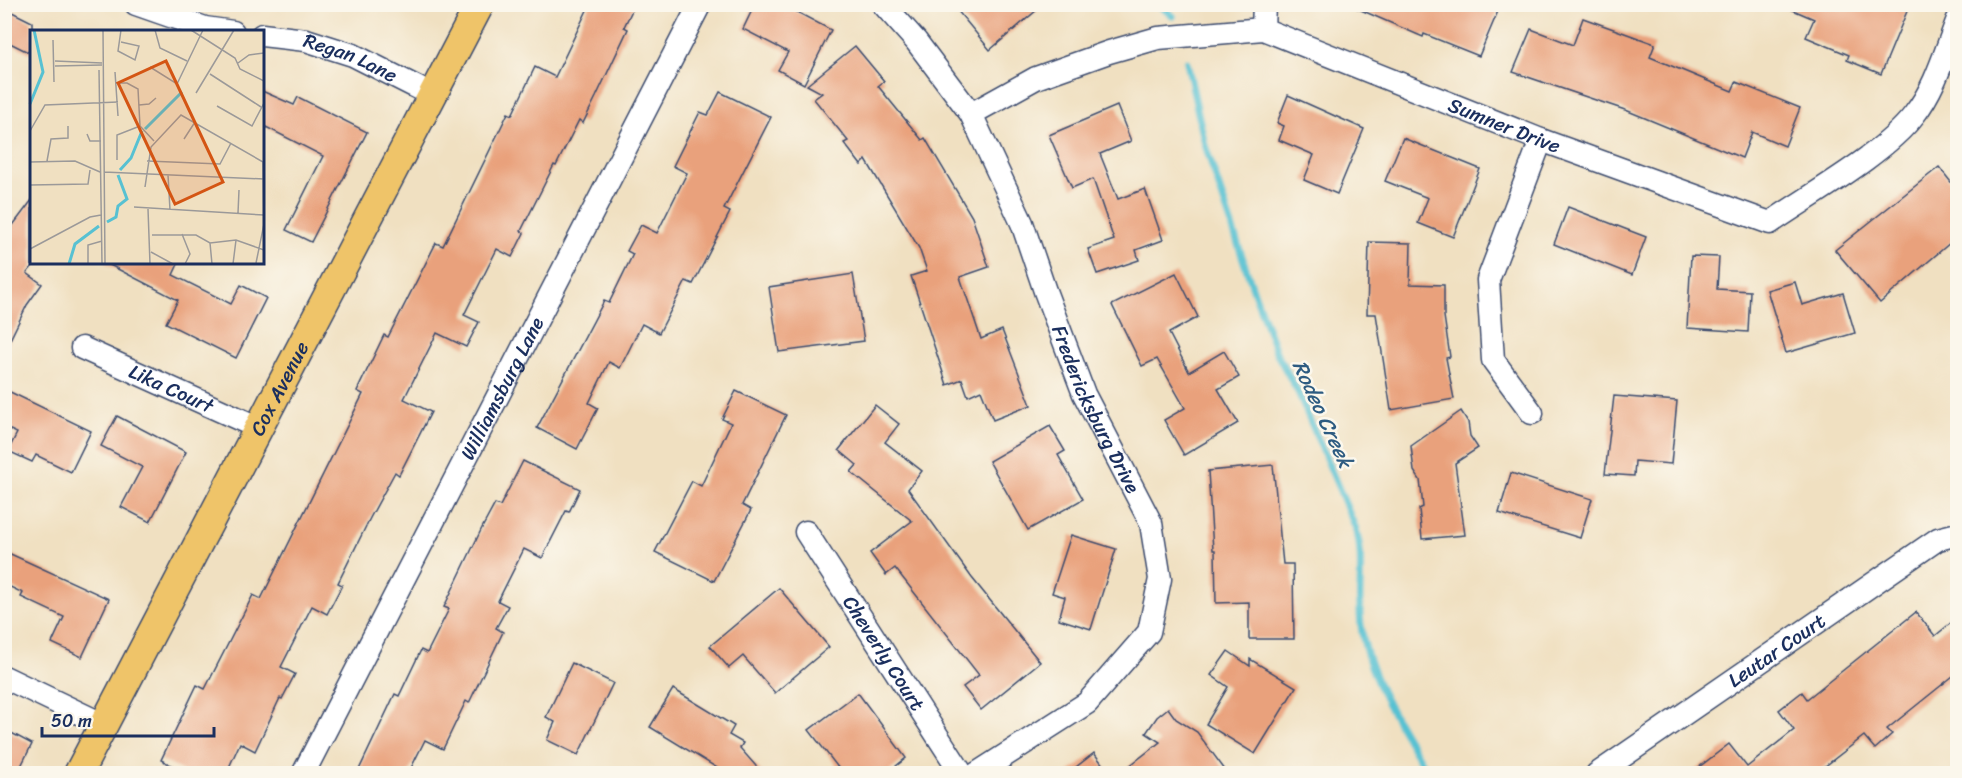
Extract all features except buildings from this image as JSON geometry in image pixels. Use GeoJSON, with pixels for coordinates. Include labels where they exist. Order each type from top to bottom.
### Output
{"type":"FeatureCollection","features":[{"type":"Feature","properties":{"kind":"main road","name":"Cox Avenue"},"geometry":{"type":"LineString","coordinates":[[78,774],[480,4]]}},
{"type":"Feature","properties":{"kind":"street"},"geometry":{"type":"LineString","coordinates":[[136,4],[205,28],[219,30]]}},
{"type":"Feature","properties":{"kind":"street","name":"Williamsburg Lane"},"geometry":{"type":"LineString","coordinates":[[303,774],[700,4]]}},
{"type":"Feature","properties":{"kind":"street","name":"Fredericksburg Drive"},"geometry":{"type":"LineString","coordinates":[[883,4],[916,41],[971,114],[1022,223],[1084,394],[1151,523],[1160,579],[1149,632],[1087,704],[976,774]]}},
{"type":"Feature","properties":{"kind":"street"},"geometry":{"type":"LineString","coordinates":[[1263,29],[1264,4]]}},
{"type":"Feature","properties":{"kind":"street","name":"Sumner Drive"},"geometry":{"type":"LineString","coordinates":[[971,114],[1036,78],[1109,52],[1158,38],[1263,29],[1541,140],[1770,224],[1889,141],[1914,116],[1933,86],[1958,19]]}},
{"type":"Feature","properties":{"kind":"street","name":"Regan Lane"},"geometry":{"type":"LineString","coordinates":[[264,35],[306,40],[353,55],[432,95]]}},
{"type":"Feature","properties":{"kind":"street"},"geometry":{"type":"LineString","coordinates":[[1532,413],[1493,360],[1488,280],[1541,140]]}},
{"type":"Feature","properties":{"kind":"street","name":"Lika Court"},"geometry":{"type":"LineString","coordinates":[[82,348],[259,428]]}},
{"type":"Feature","properties":{"kind":"street","name":"Cheverly Court"},"geometry":{"type":"LineString","coordinates":[[806,531],[962,774]]}},
{"type":"Feature","properties":{"kind":"street","name":"Leutar Court"},"geometry":{"type":"LineString","coordinates":[[1597,774],[1938,538],[1958,534]]}},
{"type":"Feature","properties":{"kind":"street"},"geometry":{"type":"LineString","coordinates":[[4,677],[104,725]]}},
{"type":"Feature","properties":{"kind":"waterway","name":"Rodeo Creek"},"geometry":{"type":"LineString","coordinates":[[1157,4],[1173,16]]}},
{"type":"Feature","properties":{"kind":"waterway","name":"Rodeo Creek"},"geometry":{"type":"LineString","coordinates":[[1187,62],[1205,145],[1255,295],[1277,354],[1298,392],[1356,529],[1360,552],[1361,625],[1370,664],[1387,702],[1428,774]]}}]}
